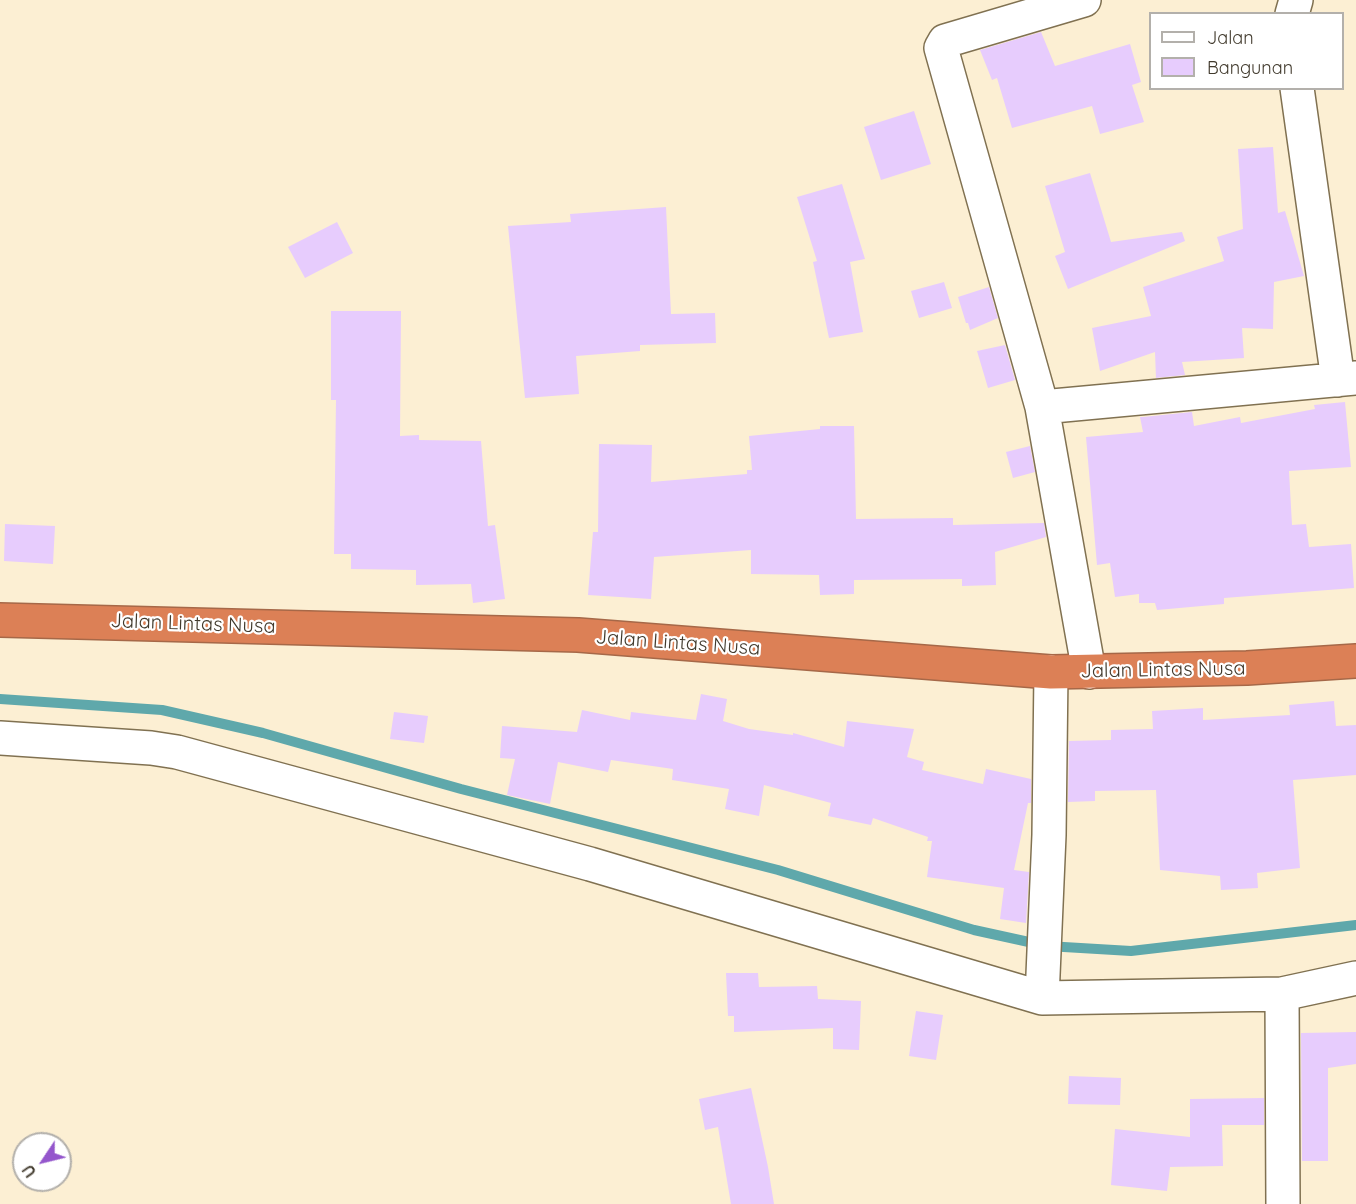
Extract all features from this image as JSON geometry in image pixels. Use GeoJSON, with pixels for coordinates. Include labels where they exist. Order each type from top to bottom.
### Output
{"type":"FeatureCollection","features":[{"type":"Feature","properties":{"kind":"highway","name":"Jalan Lintas Nusa"},"geometry":{"type":"LineString","coordinates":[[0,620],[578,635],[1051,672],[1247,668],[1356,661]]}},
{"type":"Feature","properties":{"kind":"street"},"geometry":{"type":"LineString","coordinates":[[1084,0],[945,41],[941,48],[1042,407],[1089,672]]}},
{"type":"Feature","properties":{"kind":"street"},"geometry":{"type":"LineString","coordinates":[[1042,407],[1347,379],[1297,90]]}},
{"type":"Feature","properties":{"kind":"street"},"geometry":{"type":"LineString","coordinates":[[1042,998],[1049,835],[1051,672]]}},
{"type":"Feature","properties":{"kind":"street"},"geometry":{"type":"LineString","coordinates":[[0,738],[151,748],[177,752],[590,864],[1042,998],[1282,994],[1356,978]]}},
{"type":"Feature","properties":{"kind":"street"},"geometry":{"type":"LineString","coordinates":[[1282,994],[1283,1204]]}},
{"type":"Feature","properties":{"kind":"building"},"geometry":{"type":"Polygon","coordinates":[[[1041,32],[1055,66],[1130,44],[1141,82],[1132,85],[1144,122],[1100,134],[1092,106],[1012,128],[997,78],[992,80],[980,50],[1041,32]]]}},
{"type":"Feature","properties":{"kind":"building"},"geometry":{"type":"Polygon","coordinates":[[[914,111],[931,164],[881,180],[864,127],[914,111]]]}},
{"type":"Feature","properties":{"kind":"building"},"geometry":{"type":"Polygon","coordinates":[[[1273,147],[1278,213],[1285,211],[1304,276],[1274,282],[1273,329],[1242,328],[1244,358],[1182,362],[1185,375],[1156,378],[1155,352],[1100,371],[1092,328],[1151,316],[1143,287],[1224,261],[1217,237],[1243,229],[1238,149],[1273,147]]]}},
{"type":"Feature","properties":{"kind":"building"},"geometry":{"type":"Polygon","coordinates":[[[1090,173],[1111,242],[1182,232],[1185,241],[1068,289],[1055,256],[1065,252],[1045,186],[1090,173]]]}},
{"type":"Feature","properties":{"kind":"building"},"geometry":{"type":"Polygon","coordinates":[[[842,184],[865,259],[850,262],[863,332],[829,338],[813,262],[817,261],[797,197],[842,184]]]}},
{"type":"Feature","properties":{"kind":"building"},"geometry":{"type":"Polygon","coordinates":[[[666,207],[671,314],[715,313],[716,343],[640,345],[640,351],[576,356],[579,394],[525,398],[508,226],[571,222],[570,214],[666,207]]]}},
{"type":"Feature","properties":{"kind":"building"},"geometry":{"type":"Polygon","coordinates":[[[337,222],[353,253],[305,278],[288,247],[337,222]]]}},
{"type":"Feature","properties":{"kind":"building"},"geometry":{"type":"Polygon","coordinates":[[[944,282],[952,308],[919,318],[911,291],[944,282]]]}},
{"type":"Feature","properties":{"kind":"building"},"geometry":{"type":"Polygon","coordinates":[[[989,287],[998,318],[970,330],[958,297],[989,287]]]}},
{"type":"Feature","properties":{"kind":"building"},"geometry":{"type":"Polygon","coordinates":[[[331,311],[401,311],[400,436],[419,435],[419,440],[481,441],[488,526],[495,525],[505,599],[473,603],[471,584],[416,585],[416,570],[351,569],[351,554],[334,554],[336,400],[331,400],[331,311]]]}},
{"type":"Feature","properties":{"kind":"building"},"geometry":{"type":"Polygon","coordinates":[[[1005,345],[1015,380],[988,388],[977,351],[1005,345]]]}},
{"type":"Feature","properties":{"kind":"building"},"geometry":{"type":"Polygon","coordinates":[[[1345,402],[1351,467],[1289,471],[1292,525],[1306,524],[1309,547],[1351,544],[1354,588],[1224,598],[1224,604],[1157,610],[1155,603],[1139,603],[1139,594],[1115,597],[1110,563],[1097,565],[1086,437],[1143,432],[1140,417],[1192,412],[1194,426],[1240,417],[1241,423],[1315,409],[1314,405],[1345,402]]]}},
{"type":"Feature","properties":{"kind":"building"},"geometry":{"type":"Polygon","coordinates":[[[820,426],[854,426],[856,519],[953,518],[953,525],[1044,523],[1046,537],[995,552],[996,585],[962,586],[962,579],[854,580],[854,594],[820,595],[819,575],[751,574],[751,550],[654,557],[651,599],[588,595],[593,532],[598,532],[599,444],[652,445],[651,482],[747,474],[747,470],[752,470],[749,436],[820,429],[820,426]]]}},
{"type":"Feature","properties":{"kind":"building"},"geometry":{"type":"Polygon","coordinates":[[[1030,446],[1035,472],[1013,478],[1006,452],[1030,446]]]}},
{"type":"Feature","properties":{"kind":"building"},"geometry":{"type":"Polygon","coordinates":[[[5,524],[55,526],[53,564],[4,561],[5,524]]]}},
{"type":"Feature","properties":{"kind":"building"},"geometry":{"type":"Polygon","coordinates":[[[701,694],[727,699],[723,721],[749,729],[793,735],[793,733],[844,747],[847,721],[914,729],[907,757],[924,762],[922,770],[983,784],[986,769],[1031,779],[1031,803],[1028,803],[1014,870],[1029,872],[1026,923],[1000,919],[1004,888],[927,877],[932,841],[927,841],[928,837],[873,818],[871,825],[828,816],[831,803],[764,785],[759,816],[725,809],[729,789],[672,780],[673,769],[611,760],[608,772],[558,762],[550,804],[507,795],[515,759],[500,758],[502,726],[577,732],[582,710],[630,720],[631,712],[696,720],[701,694]]]}},
{"type":"Feature","properties":{"kind":"building"},"geometry":{"type":"Polygon","coordinates":[[[1334,701],[1336,726],[1356,725],[1356,775],[1293,780],[1300,868],[1257,873],[1258,888],[1221,890],[1220,876],[1160,870],[1156,790],[1095,791],[1095,801],[1068,802],[1069,741],[1111,740],[1111,730],[1153,729],[1152,711],[1203,708],[1203,720],[1290,715],[1289,705],[1334,701]]]}},
{"type":"Feature","properties":{"kind":"building"},"geometry":{"type":"Polygon","coordinates":[[[394,712],[428,716],[424,743],[390,739],[394,712]]]}},
{"type":"Feature","properties":{"kind":"building"},"geometry":{"type":"Polygon","coordinates":[[[726,973],[758,973],[759,987],[817,986],[818,999],[861,1001],[859,1050],[833,1049],[833,1028],[734,1032],[734,1016],[728,1016],[726,973]]]}},
{"type":"Feature","properties":{"kind":"building"},"geometry":{"type":"Polygon","coordinates":[[[916,1011],[943,1015],[936,1060],[909,1056],[916,1011]]]}},
{"type":"Feature","properties":{"kind":"building"},"geometry":{"type":"Polygon","coordinates":[[[1356,1032],[1356,1064],[1328,1068],[1328,1161],[1302,1161],[1301,1033],[1356,1032]]]}},
{"type":"Feature","properties":{"kind":"building"},"geometry":{"type":"Polygon","coordinates":[[[1069,1076],[1121,1078],[1120,1105],[1068,1104],[1069,1076]]]}},
{"type":"Feature","properties":{"kind":"building"},"geometry":{"type":"Polygon","coordinates":[[[751,1088],[774,1204],[731,1204],[718,1127],[705,1130],[699,1099],[751,1088]]]}},
{"type":"Feature","properties":{"kind":"building"},"geometry":{"type":"Polygon","coordinates":[[[1264,1098],[1264,1125],[1222,1125],[1223,1166],[1170,1167],[1167,1191],[1111,1185],[1115,1129],[1190,1137],[1190,1099],[1264,1098]]]}},
{"type":"Feature","properties":{"kind":"waterway"},"geometry":{"type":"LineString","coordinates":[[0,699],[162,710],[263,733],[461,789],[778,870],[974,930],[1047,946],[1131,951],[1356,925]]}}]}
